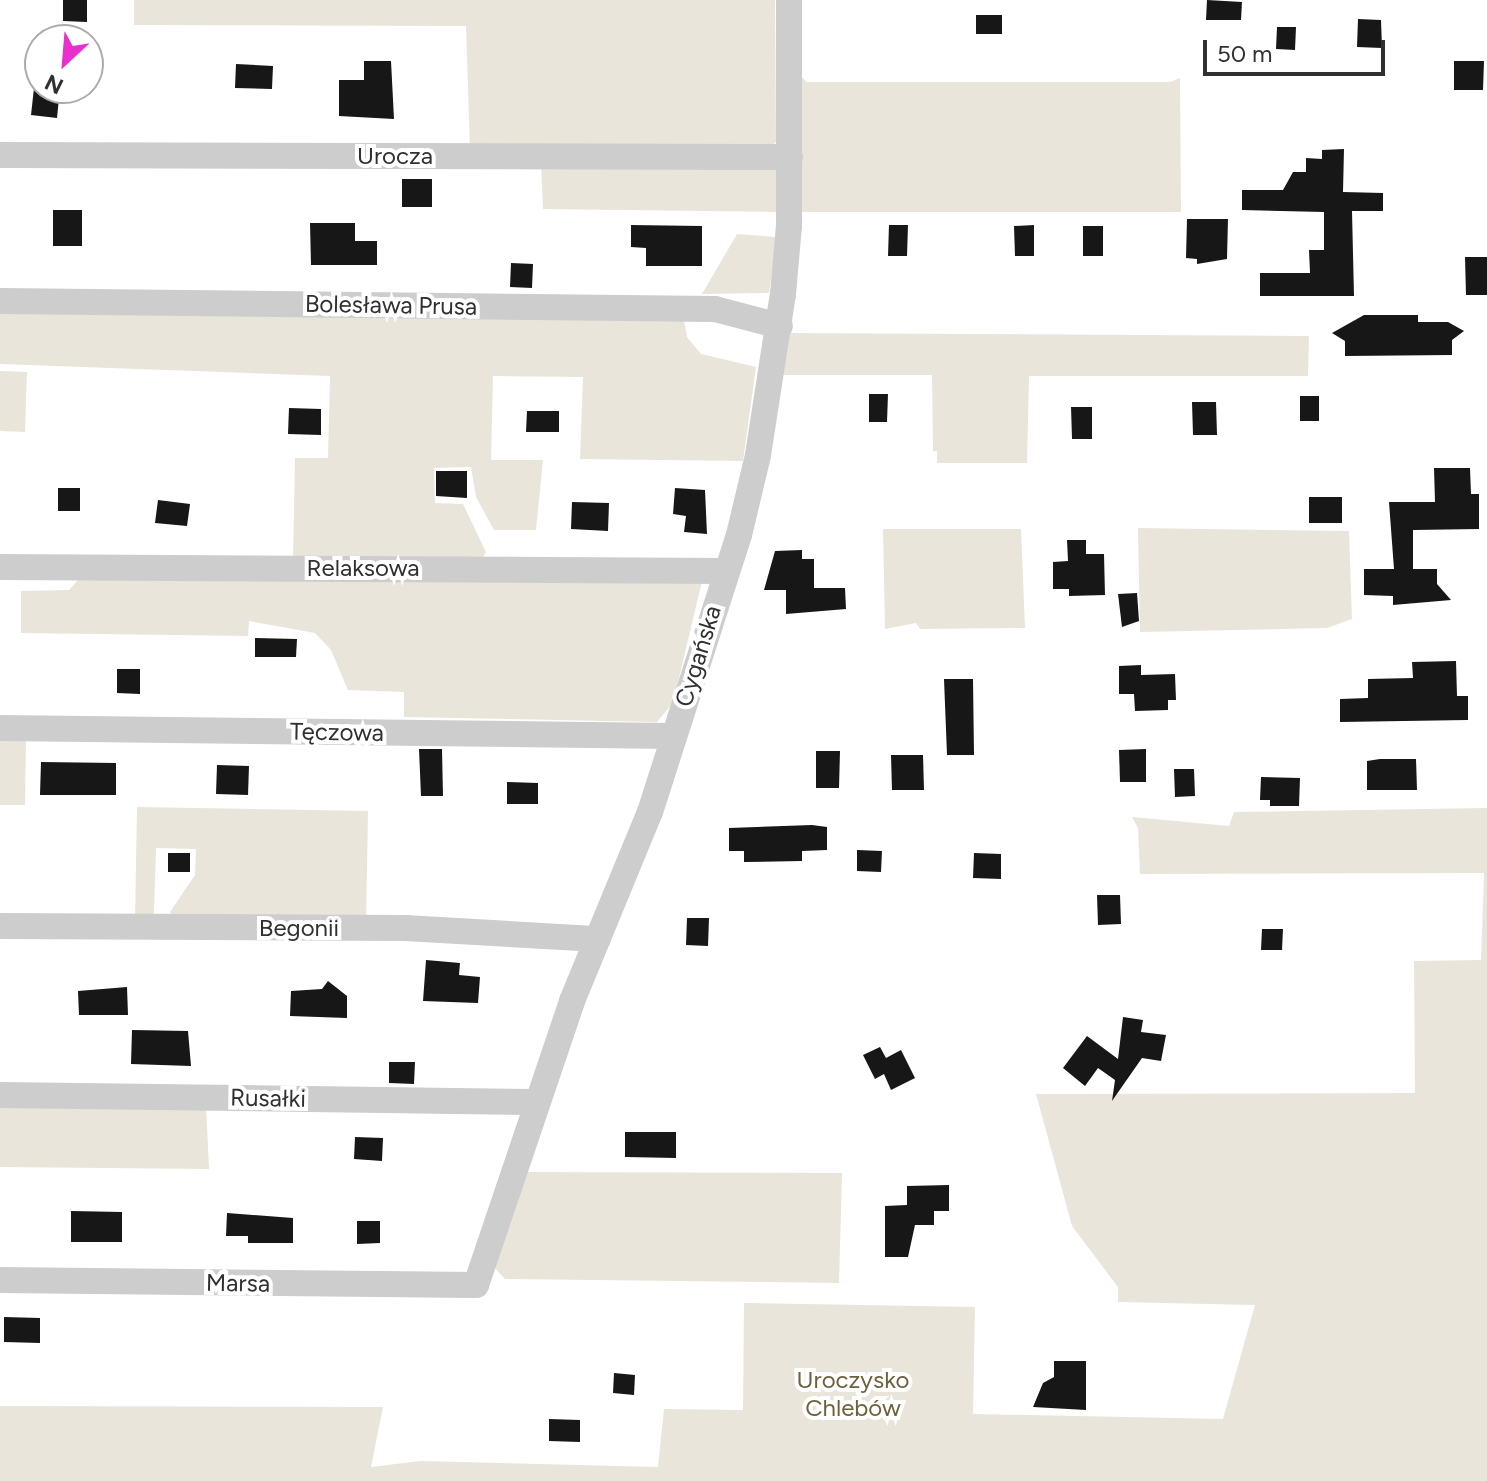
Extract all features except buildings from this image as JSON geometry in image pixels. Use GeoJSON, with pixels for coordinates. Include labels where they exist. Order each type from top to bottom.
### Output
{"type":"FeatureCollection","features":[{"type":"Feature","properties":{"kind":"street","name":"Cygańska"},"geometry":{"type":"LineString","coordinates":[[476,1285],[536,1102],[650,812],[758,455],[780,326],[790,157],[789,0]]}},
{"type":"Feature","properties":{"kind":"street","name":"Urocza"},"geometry":{"type":"LineString","coordinates":[[0,155],[790,157]]}},
{"type":"Feature","properties":{"kind":"street","name":"Bolesława Prusa"},"geometry":{"type":"LineString","coordinates":[[0,301],[715,309],[780,326]]}},
{"type":"Feature","properties":{"kind":"street","name":"Relaksowa"},"geometry":{"type":"LineString","coordinates":[[0,567],[725,571]]}},
{"type":"Feature","properties":{"kind":"street","name":"Tęczowa"},"geometry":{"type":"LineString","coordinates":[[0,728],[674,736]]}},
{"type":"Feature","properties":{"kind":"street","name":"Begonii"},"geometry":{"type":"LineString","coordinates":[[0,926],[405,928],[598,939]]}},
{"type":"Feature","properties":{"kind":"street","name":"Rusałki"},"geometry":{"type":"LineString","coordinates":[[0,1095],[536,1102]]}},
{"type":"Feature","properties":{"kind":"street","name":"Marsa"},"geometry":{"type":"LineString","coordinates":[[0,1280],[476,1285]]}},
{"type":"Feature","properties":{"kind":"green space"},"geometry":{"type":"Polygon","coordinates":[[[134,0],[775,0],[776,142],[770,148],[470,150],[466,26],[134,25],[134,0]]]}},
{"type":"Feature","properties":{"kind":"green space"},"geometry":{"type":"Polygon","coordinates":[[[799,75],[807,82],[1170,82],[1180,78],[1181,212],[799,212],[799,75]]]}},
{"type":"Feature","properties":{"kind":"green space"},"geometry":{"type":"Polygon","coordinates":[[[541,163],[778,164],[778,212],[543,209],[541,163]]]}},
{"type":"Feature","properties":{"kind":"green space"},"geometry":{"type":"Polygon","coordinates":[[[737,234],[777,237],[769,293],[702,294],[737,234]]]}},
{"type":"Feature","properties":{"kind":"green space"},"geometry":{"type":"Polygon","coordinates":[[[0,304],[684,320],[687,337],[701,354],[756,367],[743,461],[580,459],[583,377],[493,376],[491,460],[543,460],[536,530],[494,530],[476,497],[471,467],[434,468],[435,503],[463,504],[486,552],[481,561],[293,560],[295,458],[328,458],[330,376],[0,364],[0,304]]]}},
{"type":"Feature","properties":{"kind":"green space"},"geometry":{"type":"Polygon","coordinates":[[[789,333],[1309,336],[1308,376],[1029,376],[1027,463],[937,463],[937,451],[933,451],[932,375],[778,375],[789,333]]]}},
{"type":"Feature","properties":{"kind":"green space"},"geometry":{"type":"Polygon","coordinates":[[[0,371],[27,372],[25,432],[0,431],[0,371]]]}},
{"type":"Feature","properties":{"kind":"green space"},"geometry":{"type":"Polygon","coordinates":[[[1138,528],[1349,531],[1352,619],[1327,628],[1140,632],[1138,528]]]}},
{"type":"Feature","properties":{"kind":"green space"},"geometry":{"type":"Polygon","coordinates":[[[883,529],[1021,529],[1025,628],[920,629],[916,623],[885,629],[883,529]]]}},
{"type":"Feature","properties":{"kind":"green space"},"geometry":{"type":"Polygon","coordinates":[[[86,571],[703,577],[673,703],[657,722],[404,717],[404,692],[348,690],[331,650],[315,633],[249,621],[248,636],[21,633],[21,591],[69,590],[86,571]]]}},
{"type":"Feature","properties":{"kind":"green space"},"geometry":{"type":"Polygon","coordinates":[[[0,738],[26,738],[25,805],[0,805],[0,738]]]}},
{"type":"Feature","properties":{"kind":"green space"},"geometry":{"type":"Polygon","coordinates":[[[137,807],[368,811],[366,923],[177,921],[170,912],[195,875],[196,849],[156,848],[154,913],[147,921],[135,920],[137,807]]]}},
{"type":"Feature","properties":{"kind":"green space","name":"Uroczysko Chlebów"},"geometry":{"type":"Polygon","coordinates":[[[1487,808],[1487,1481],[0,1481],[0,1406],[383,1407],[371,1467],[420,1461],[658,1467],[664,1409],[743,1410],[744,1303],[975,1307],[973,1414],[1223,1419],[1255,1305],[1118,1302],[1118,1287],[1072,1226],[1036,1094],[1415,1093],[1414,961],[1481,960],[1484,873],[1140,874],[1138,828],[1132,817],[1229,826],[1234,812],[1487,808]]]}},
{"type":"Feature","properties":{"kind":"green space"},"geometry":{"type":"Polygon","coordinates":[[[0,1102],[206,1105],[209,1169],[0,1167],[0,1102]]]}},
{"type":"Feature","properties":{"kind":"green space"},"geometry":{"type":"Polygon","coordinates":[[[525,1172],[842,1173],[839,1283],[505,1279],[494,1267],[525,1172]]]}}]}
